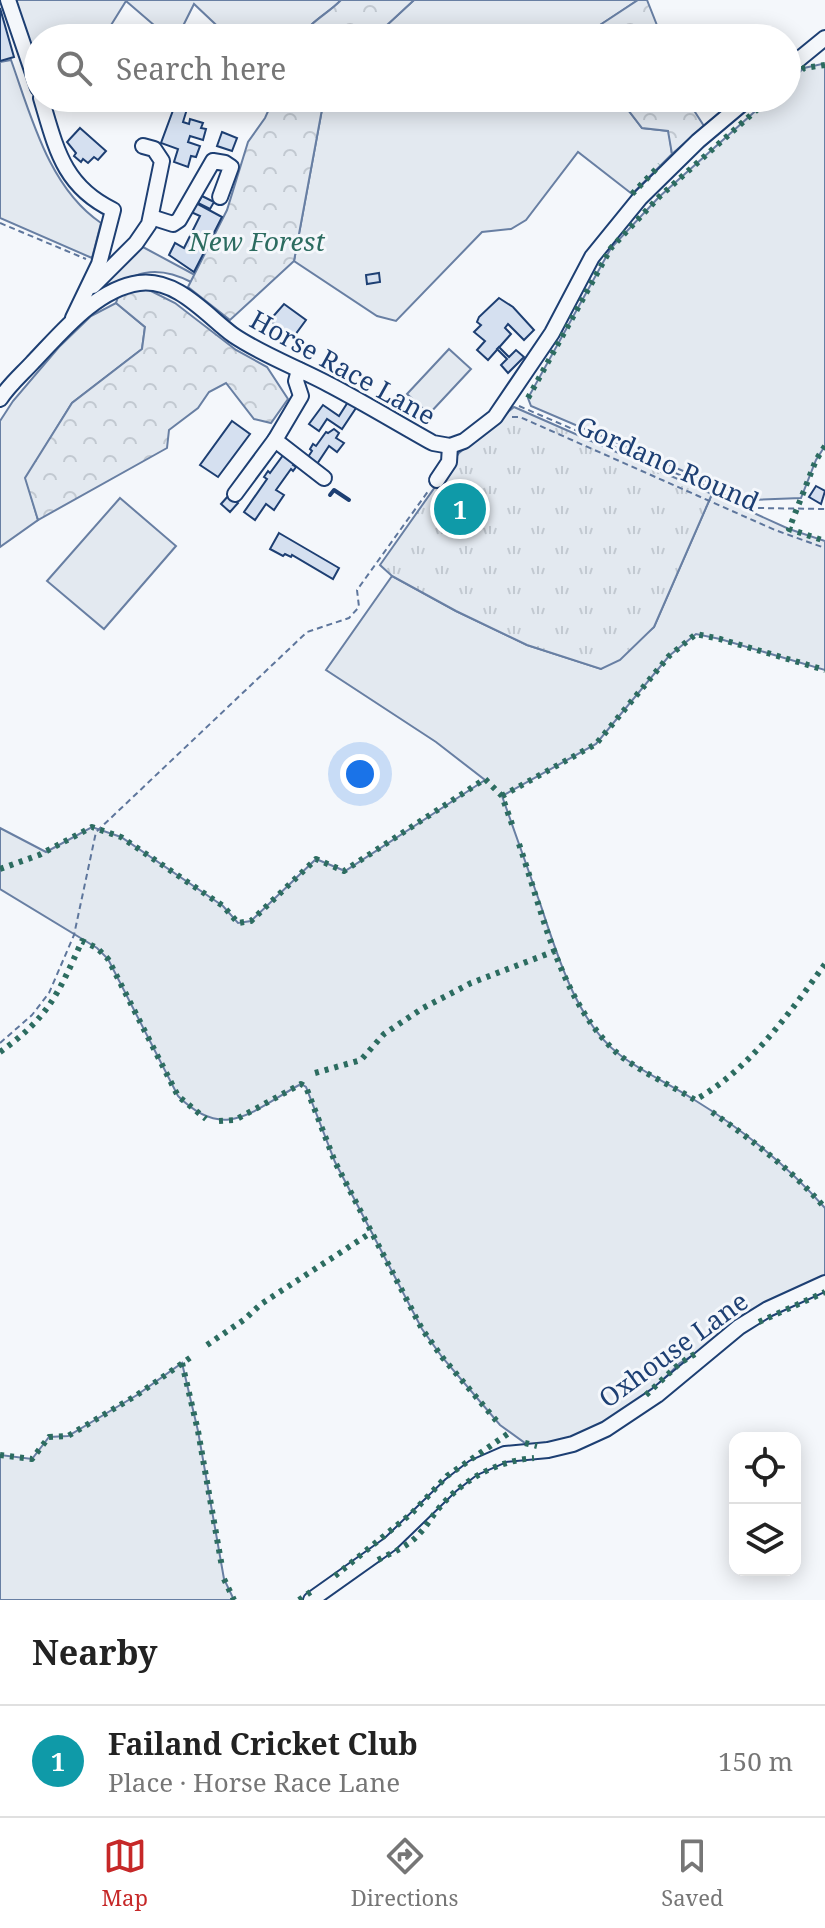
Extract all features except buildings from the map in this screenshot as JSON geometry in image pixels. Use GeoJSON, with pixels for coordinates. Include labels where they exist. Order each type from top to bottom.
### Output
{"type":"FeatureCollection","features":[{"type":"Feature","properties":{"kind":"street"},"geometry":{"type":"LineString","coordinates":[[8,0],[24,47]]}},
{"type":"Feature","properties":{"kind":"street"},"geometry":{"type":"LineString","coordinates":[[801,58],[825,38]]}},
{"type":"Feature","properties":{"kind":"street"},"geometry":{"type":"LineString","coordinates":[[46,112],[64,167],[77,185],[95,201],[113,210],[99,264],[72,322]]}},
{"type":"Feature","properties":{"kind":"street","name":"Horse Race Lane"},"geometry":{"type":"LineString","coordinates":[[0,399],[72,322],[124,287],[142,282],[160,284],[182,294],[233,335],[433,443],[450,446],[464,441],[495,417],[552,333],[601,245],[640,198],[732,112]]}},
{"type":"Feature","properties":{"kind":"street"},"geometry":{"type":"LineString","coordinates":[[84,295],[136,243],[149,224],[162,161],[154,149],[143,146]]}},
{"type":"Feature","properties":{"kind":"street"},"geometry":{"type":"LineString","coordinates":[[151,217],[173,224],[179,220],[213,161],[217,160],[231,167],[220,197]]}},
{"type":"Feature","properties":{"kind":"street"},"geometry":{"type":"LineString","coordinates":[[235,494],[275,440],[301,396],[296,381],[299,370]]}},
{"type":"Feature","properties":{"kind":"street"},"geometry":{"type":"LineString","coordinates":[[275,440],[324,478]]}},
{"type":"Feature","properties":{"kind":"street"},"geometry":{"type":"LineString","coordinates":[[437,480],[449,462],[450,446]]}},
{"type":"Feature","properties":{"kind":"street","name":"Oxhouse Lane"},"geometry":{"type":"LineString","coordinates":[[311,1600],[390,1544],[473,1468],[505,1454],[573,1444],[606,1429],[657,1395],[739,1327],[768,1309],[825,1283]]}},
{"type":"Feature","properties":{"kind":"path"},"geometry":{"type":"LineString","coordinates":[[0,223],[99,264]]}},
{"type":"Feature","properties":{"kind":"path"},"geometry":{"type":"LineString","coordinates":[[508,398],[522,408],[757,508],[825,509]]}},
{"type":"Feature","properties":{"kind":"path","name":"Gordano Round"},"geometry":{"type":"LineString","coordinates":[[495,417],[520,417],[775,530],[825,548]]}},
{"type":"Feature","properties":{"kind":"path"},"geometry":{"type":"LineString","coordinates":[[0,1043],[32,1015],[49,993],[74,935],[96,832],[307,632],[349,618],[359,607],[357,590],[437,480]]}},
{"type":"Feature","properties":{"kind":"green space"},"geometry":{"type":"Polygon","coordinates":[[[13,0],[341,0],[313,24],[215,24],[194,4],[184,24],[153,24],[126,1],[112,24],[24,24],[24,34],[13,0]]]}},
{"type":"Feature","properties":{"kind":"green space"},"geometry":{"type":"Polygon","coordinates":[[[341,0],[414,0],[388,24],[313,24],[341,0]]]}},
{"type":"Feature","properties":{"kind":"green space"},"geometry":{"type":"Polygon","coordinates":[[[414,0],[638,0],[602,24],[388,24],[414,0]]]}},
{"type":"Feature","properties":{"kind":"green space"},"geometry":{"type":"Polygon","coordinates":[[[638,0],[647,0],[656,24],[602,24],[638,0]]]}},
{"type":"Feature","properties":{"kind":"green space"},"geometry":{"type":"Polygon","coordinates":[[[11,60],[24,96],[24,112],[30,112],[55,171],[83,208],[101,223],[92,258],[0,218],[0,62],[11,60]]]}},
{"type":"Feature","properties":{"kind":"green space"},"geometry":{"type":"Polygon","coordinates":[[[825,65],[825,446],[801,498],[751,500],[531,406],[528,398],[611,248],[659,197],[754,112],[801,112],[801,71],[825,65]]]}},
{"type":"Feature","properties":{"kind":"green space","name":"New Forest"},"geometry":{"type":"Polygon","coordinates":[[[268,112],[322,112],[294,261],[230,320],[188,287],[227,210],[248,142],[268,112]]]}},
{"type":"Feature","properties":{"kind":"green space"},"geometry":{"type":"Polygon","coordinates":[[[322,112],[630,112],[642,128],[669,131],[672,154],[632,194],[578,152],[526,220],[511,229],[482,232],[396,321],[377,316],[294,261],[322,112]]]}},
{"type":"Feature","properties":{"kind":"green space"},"geometry":{"type":"Polygon","coordinates":[[[630,112],[695,112],[704,126],[672,154],[668,131],[642,128],[630,112]]]}},
{"type":"Feature","properties":{"kind":"green space"},"geometry":{"type":"Polygon","coordinates":[[[141,246],[195,275],[191,282],[153,272],[131,277],[95,296],[91,294],[141,246]]]}},
{"type":"Feature","properties":{"kind":"green space"},"geometry":{"type":"Polygon","coordinates":[[[143,287],[175,303],[236,350],[267,367],[288,399],[271,423],[254,419],[226,383],[209,392],[198,408],[169,430],[167,448],[38,520],[25,478],[72,403],[142,349],[145,327],[116,303],[119,294],[143,287]]]}},
{"type":"Feature","properties":{"kind":"green space"},"geometry":{"type":"Polygon","coordinates":[[[116,303],[145,327],[142,349],[72,403],[26,478],[38,520],[0,547],[0,421],[59,347],[91,316],[116,303]]]}},
{"type":"Feature","properties":{"kind":"green space"},"geometry":{"type":"Polygon","coordinates":[[[449,349],[471,369],[429,414],[407,394],[449,349]]]}},
{"type":"Feature","properties":{"kind":"green space"},"geometry":{"type":"Polygon","coordinates":[[[514,407],[712,494],[654,627],[620,660],[601,669],[527,645],[456,611],[392,576],[380,565],[459,453],[514,407]]]}},
{"type":"Feature","properties":{"kind":"green space"},"geometry":{"type":"Polygon","coordinates":[[[712,494],[789,529],[825,541],[825,670],[696,634],[669,656],[596,744],[502,796],[562,966],[592,1025],[620,1055],[729,1123],[763,1149],[825,1208],[825,1277],[680,1363],[647,1395],[589,1433],[536,1446],[525,1443],[500,1425],[422,1329],[335,1162],[306,1087],[301,1084],[253,1112],[225,1120],[210,1118],[178,1096],[108,959],[97,948],[0,889],[0,828],[46,852],[92,827],[121,837],[223,906],[238,923],[251,921],[316,859],[345,871],[485,780],[436,742],[326,670],[392,576],[527,645],[601,669],[654,627],[712,494]]]}},
{"type":"Feature","properties":{"kind":"green space"},"geometry":{"type":"Polygon","coordinates":[[[120,498],[176,546],[104,629],[47,581],[120,498]]]}},
{"type":"Feature","properties":{"kind":"green space"},"geometry":{"type":"Polygon","coordinates":[[[182,1363],[198,1431],[224,1579],[234,1600],[0,1600],[0,1455],[32,1459],[49,1437],[68,1436],[137,1395],[182,1363]]]}},
{"type":"Feature","properties":{"kind":"hedge"},"geometry":{"type":"LineString","coordinates":[[801,71],[825,65]]}},
{"type":"Feature","properties":{"kind":"hedge"},"geometry":{"type":"LineString","coordinates":[[528,398],[611,248],[659,197],[754,112]]}},
{"type":"Feature","properties":{"kind":"hedge"},"geometry":{"type":"LineString","coordinates":[[632,194],[660,165]]}},
{"type":"Feature","properties":{"kind":"hedge"},"geometry":{"type":"LineString","coordinates":[[825,446],[816,460],[789,529],[825,541]]}},
{"type":"Feature","properties":{"kind":"hedge"},"geometry":{"type":"LineString","coordinates":[[502,796],[596,744],[669,656],[696,634],[825,670]]}},
{"type":"Feature","properties":{"kind":"hedge"},"geometry":{"type":"LineString","coordinates":[[0,869],[39,855],[92,827],[121,837],[223,906],[238,923],[251,921],[316,859],[344,871],[485,779],[502,796],[514,830]]}},
{"type":"Feature","properties":{"kind":"hedge"},"geometry":{"type":"LineString","coordinates":[[519,844],[567,982],[597,1031],[624,1059],[695,1100],[715,1088],[767,1040],[825,964]]}},
{"type":"Feature","properties":{"kind":"hedge"},"geometry":{"type":"LineString","coordinates":[[0,1052],[30,1027],[50,1003],[82,941],[97,948],[108,959],[178,1096],[206,1119]]}},
{"type":"Feature","properties":{"kind":"hedge"},"geometry":{"type":"LineString","coordinates":[[315,1073],[361,1060],[384,1034],[423,1008],[471,983],[555,951]]}},
{"type":"Feature","properties":{"kind":"hedge"},"geometry":{"type":"LineString","coordinates":[[219,1121],[235,1120],[301,1084],[306,1087],[335,1162],[422,1329],[500,1425]]}},
{"type":"Feature","properties":{"kind":"hedge"},"geometry":{"type":"LineString","coordinates":[[712,1112],[772,1157],[825,1208]]}},
{"type":"Feature","properties":{"kind":"hedge"},"geometry":{"type":"LineString","coordinates":[[207,1345],[261,1304],[372,1232]]}},
{"type":"Feature","properties":{"kind":"hedge"},"geometry":{"type":"LineString","coordinates":[[759,1322],[825,1292]]}},
{"type":"Feature","properties":{"kind":"hedge"},"geometry":{"type":"LineString","coordinates":[[646,1395],[680,1363],[695,1354]]}},
{"type":"Feature","properties":{"kind":"hedge"},"geometry":{"type":"LineString","coordinates":[[0,1455],[32,1459],[49,1437],[68,1436],[137,1395],[194,1355]]}},
{"type":"Feature","properties":{"kind":"hedge"},"geometry":{"type":"LineString","coordinates":[[182,1363],[198,1431],[222,1567]]}},
{"type":"Feature","properties":{"kind":"hedge"},"geometry":{"type":"LineString","coordinates":[[335,1576],[412,1513],[447,1476],[509,1433]]}},
{"type":"Feature","properties":{"kind":"hedge"},"geometry":{"type":"LineString","coordinates":[[525,1443],[537,1446]]}},
{"type":"Feature","properties":{"kind":"hedge"},"geometry":{"type":"LineString","coordinates":[[378,1560],[416,1538],[439,1508],[470,1480],[494,1467],[534,1458]]}},
{"type":"Feature","properties":{"kind":"hedge"},"geometry":{"type":"LineString","coordinates":[[224,1579],[234,1600]]}},
{"type":"Feature","properties":{"kind":"hedge"},"geometry":{"type":"LineString","coordinates":[[299,1600],[312,1591]]}},
{"type":"Feature","properties":{"kind":"wall"},"geometry":{"type":"LineString","coordinates":[[330,495],[334,490],[349,500]]}},
{"type":"Feature","properties":{"kind":"place","name":"Failand Cricket Club"},"geometry":{"type":"Point","coordinates":[460,509]}}]}
